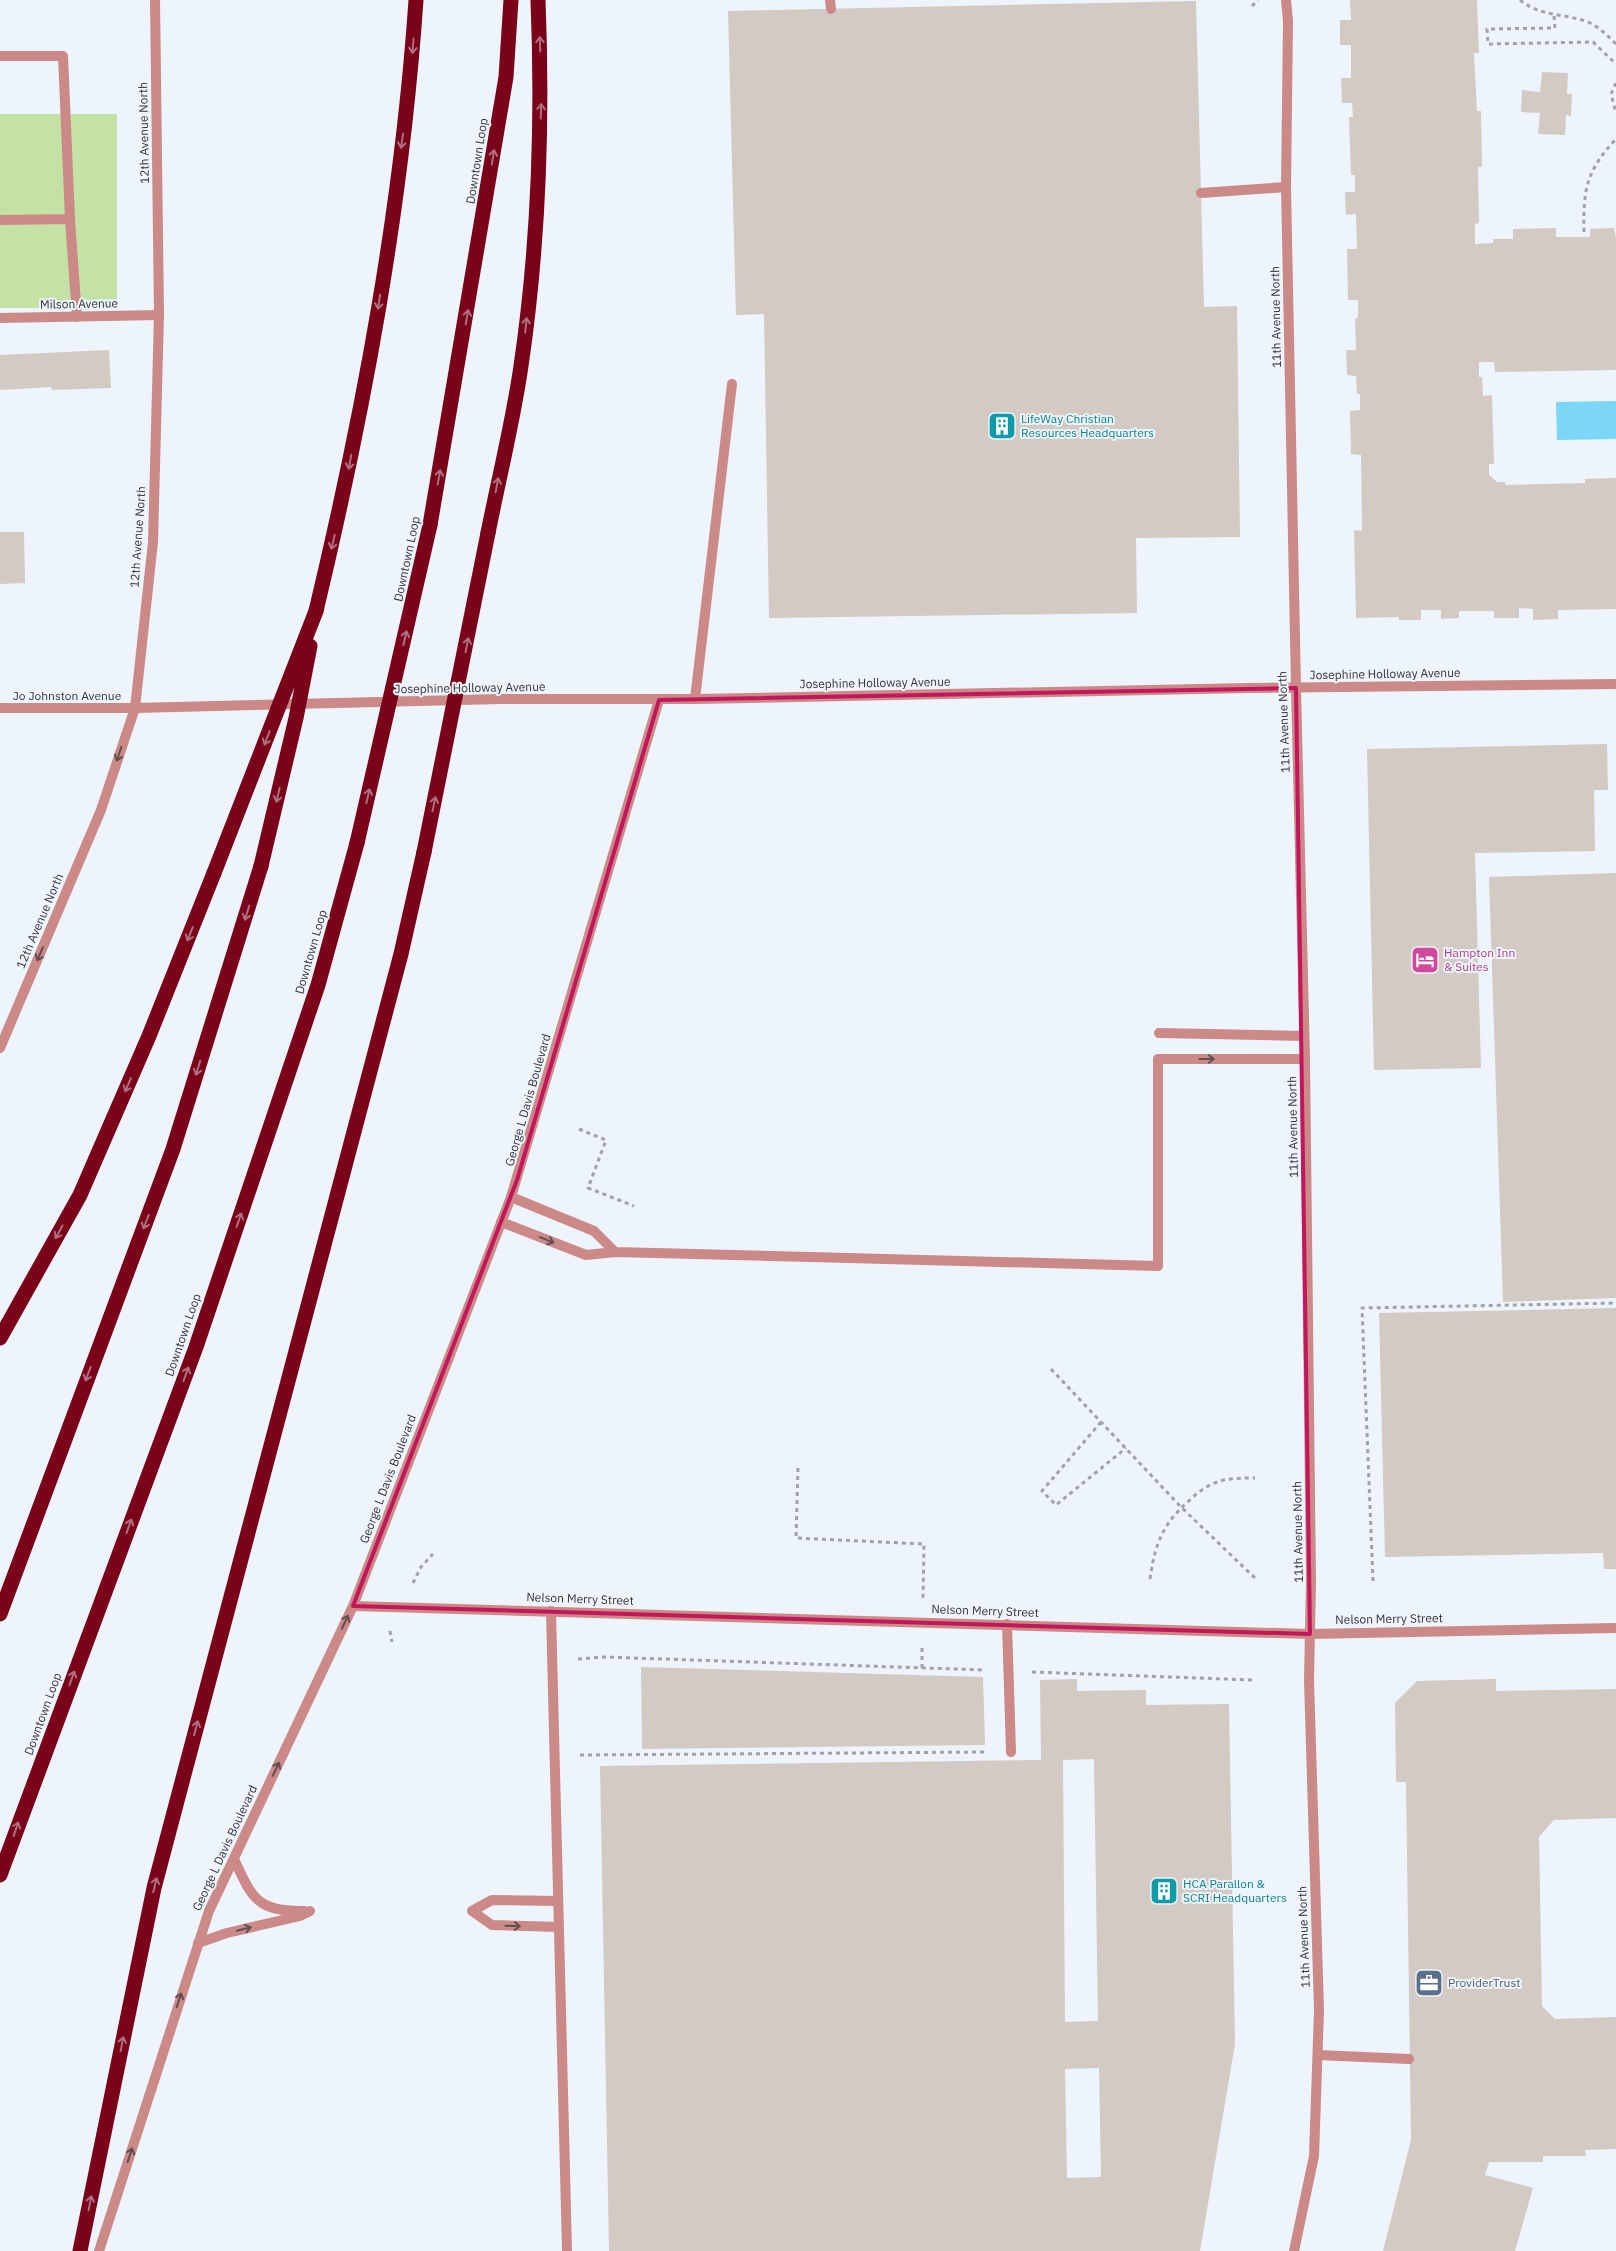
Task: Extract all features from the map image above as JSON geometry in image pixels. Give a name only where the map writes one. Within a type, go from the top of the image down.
[{"type":"highway","points":[[0,1614],[173,1149],[261,866],[296,718],[316,611],[344,495],[377,314],[410,93],[416,0]]},
{"type":"highway","name":"Downtown Loop","points":[[0,1875],[196,1347],[318,986],[357,843],[430,525],[506,77],[511,0]]},
{"type":"highway","points":[[80,2251],[154,1888],[401,954],[424,852],[521,367],[538,216],[542,88],[538,0]]},
{"type":"highway","points":[[0,1338],[80,1196],[149,1036],[316,611]]},
{"type":"street","name":"12th Avenue North","points":[[0,1048],[101,810],[134,708],[153,542],[159,315],[155,0]]},
{"type":"street","name":"11th Avenue North","points":[[1286,0],[1288,20],[1286,188],[1305,1059],[1309,1680],[1319,2010],[1314,2156],[1294,2251]]},
{"type":"street","points":[[0,56],[63,56],[76,317]]},
{"type":"street","points":[[1201,193],[1286,188]]},
{"type":"street","points":[[0,220],[70,219]]},
{"type":"street","name":"Milson Avenue","points":[[0,318],[159,315]]},
{"type":"street","points":[[695,699],[732,384]]},
{"type":"street","name":"Josephine Holloway Avenue","points":[[134,708],[500,700],[659,700],[1616,684]]},
{"type":"street","name":"George L Davis Boulevard","points":[[99,2251],[209,1911],[353,1606],[502,1222],[659,700]]},
{"type":"street","name":"Jo Johnston Avenue","points":[[0,708],[134,708]]},
{"type":"street","points":[[1159,1033],[1304,1036]]},
{"type":"street","points":[[502,1222],[586,1255],[615,1252],[1158,1266],[1158,1059],[1305,1059]]},
{"type":"street","points":[[511,1197],[594,1230],[615,1252]]},
{"type":"street","name":"Nelson Merry Street","points":[[353,1606],[1310,1634],[1616,1628]]},
{"type":"street","points":[[551,1611],[567,2251]]},
{"type":"street","points":[[1007,1624],[1011,1752]]},
{"type":"street","points":[[198,1943],[227,1933],[300,1916],[310,1911],[271,1909],[263,1904],[247,1886],[234,1859]]},
{"type":"street","points":[[558,1901],[492,1900],[472,1911],[492,1925],[559,1927]]},
{"type":"street","points":[[1318,2055],[1410,2059]]},
{"type":"path","points":[[1252,6],[1258,0]]},
{"type":"path","points":[[1520,0],[1532,9],[1554,16],[1564,16],[1588,22],[1600,29],[1616,44]]},
{"type":"path","points":[[1554,16],[1555,28],[1487,29],[1488,44],[1593,42],[1616,64]]},
{"type":"path","points":[[1616,83],[1611,94],[1616,113]]},
{"type":"path","points":[[1584,232],[1585,192],[1590,175],[1616,139]]},
{"type":"path","points":[[579,1129],[606,1140],[588,1188],[634,1206]]},
{"type":"path","points":[[1373,1581],[1362,1308],[1616,1303]]},
{"type":"path","points":[[1051,1369],[1181,1507],[1256,1580]]},
{"type":"path","points":[[1101,1422],[1042,1490],[1046,1496],[1056,1505],[1126,1448]]},
{"type":"path","points":[[798,1468],[796,1538],[924,1544],[922,1668]]},
{"type":"path","points":[[1150,1579],[1160,1537],[1167,1523],[1181,1507],[1209,1486],[1222,1480],[1255,1478]]},
{"type":"path","points":[[577,1659],[615,1657],[1253,1680]]},
{"type":"path","points":[[580,1755],[1011,1752]]},
{"type":"highlighted area","points":[[1296,688],[1310,1634],[353,1606],[517,1180],[659,700]]},
{"type":"green space","points":[[0,114],[117,114],[117,308],[0,308]]},
{"type":"water","points":[[1616,401],[1616,439],[1557,440],[1556,402]]},
{"type":"building","points":[[1350,0],[1477,0],[1479,53],[1474,53],[1477,111],[1481,111],[1482,167],[1478,167],[1479,223],[1475,224],[1475,244],[1493,243],[1493,239],[1513,239],[1513,229],[1556,228],[1556,237],[1590,237],[1590,229],[1614,228],[1616,238],[1616,370],[1495,372],[1494,362],[1479,362],[1479,377],[1482,377],[1483,396],[1492,395],[1494,464],[1489,464],[1489,475],[1497,482],[1505,482],[1506,485],[1585,483],[1585,479],[1616,478],[1616,609],[1558,610],[1558,619],[1533,620],[1533,609],[1519,608],[1519,618],[1494,618],[1494,611],[1459,611],[1459,618],[1441,619],[1441,610],[1421,610],[1421,620],[1399,620],[1399,617],[1356,618],[1354,530],[1362,531],[1361,455],[1351,454],[1350,411],[1360,410],[1360,394],[1357,394],[1356,376],[1347,375],[1346,350],[1356,350],[1355,318],[1358,318],[1358,300],[1348,300],[1347,249],[1357,249],[1356,214],[1346,215],[1345,192],[1355,192],[1355,175],[1351,175],[1349,117],[1353,117],[1352,103],[1342,103],[1341,78],[1351,78],[1351,45],[1340,45],[1340,20],[1351,20]]},
{"type":"building","points":[[1196,1],[1204,307],[1237,306],[1240,537],[1136,538],[1137,613],[769,618],[764,314],[736,315],[728,11]]},
{"type":"building","points":[[1542,72],[1568,73],[1567,94],[1572,94],[1571,116],[1566,115],[1565,135],[1538,134],[1540,113],[1521,112],[1522,90],[1540,92]]},
{"type":"building","points":[[109,350],[111,388],[52,390],[51,387],[0,390],[0,355]]},
{"type":"building","points":[[0,532],[24,532],[25,583],[0,584]]},
{"type":"building","name":"Hampton Inn & Suites","points":[[1607,744],[1608,790],[1594,790],[1595,851],[1475,853],[1481,1068],[1374,1070],[1367,749]]},
{"type":"building","points":[[1616,873],[1616,1298],[1503,1302],[1489,877]]},
{"type":"building","points":[[1616,1308],[1616,1569],[1604,1569],[1603,1553],[1385,1557],[1379,1313]]},
{"type":"building","points":[[641,1667],[983,1677],[985,1745],[642,1749]]},
{"type":"building","points":[[1077,1679],[1077,1691],[1146,1690],[1146,1705],[1229,1704],[1235,2044],[1200,2251],[609,2251],[600,1766],[1041,1760],[1040,1680]],"holes":[[[1094,1759],[1098,2021],[1065,2022],[1063,1760]],[[1099,2068],[1101,2177],[1067,2178],[1065,2069]]]},
{"type":"building","points":[[1496,1679],[1496,1691],[1616,1689],[1616,1818],[1554,1820],[1539,1837],[1542,2006],[1555,2019],[1616,2017],[1616,2149],[1585,2150],[1586,2156],[1543,2156],[1543,2162],[1489,2162],[1485,2175],[1533,2188],[1515,2251],[1383,2251],[1411,2140],[1406,1782],[1396,1782],[1395,1703],[1417,1681]]},
{"type":"place","name":"LifeWay Christian Resources Headquarters","points":[[1002,426]]},
{"type":"place","name":"Hampton Inn & Suites","points":[[1425,960]]},
{"type":"place","name":"HCA Parallon & SCRI Headquarters","points":[[1164,1891]]},
{"type":"place","name":"ProviderTrust","points":[[1429,1983]]}]
